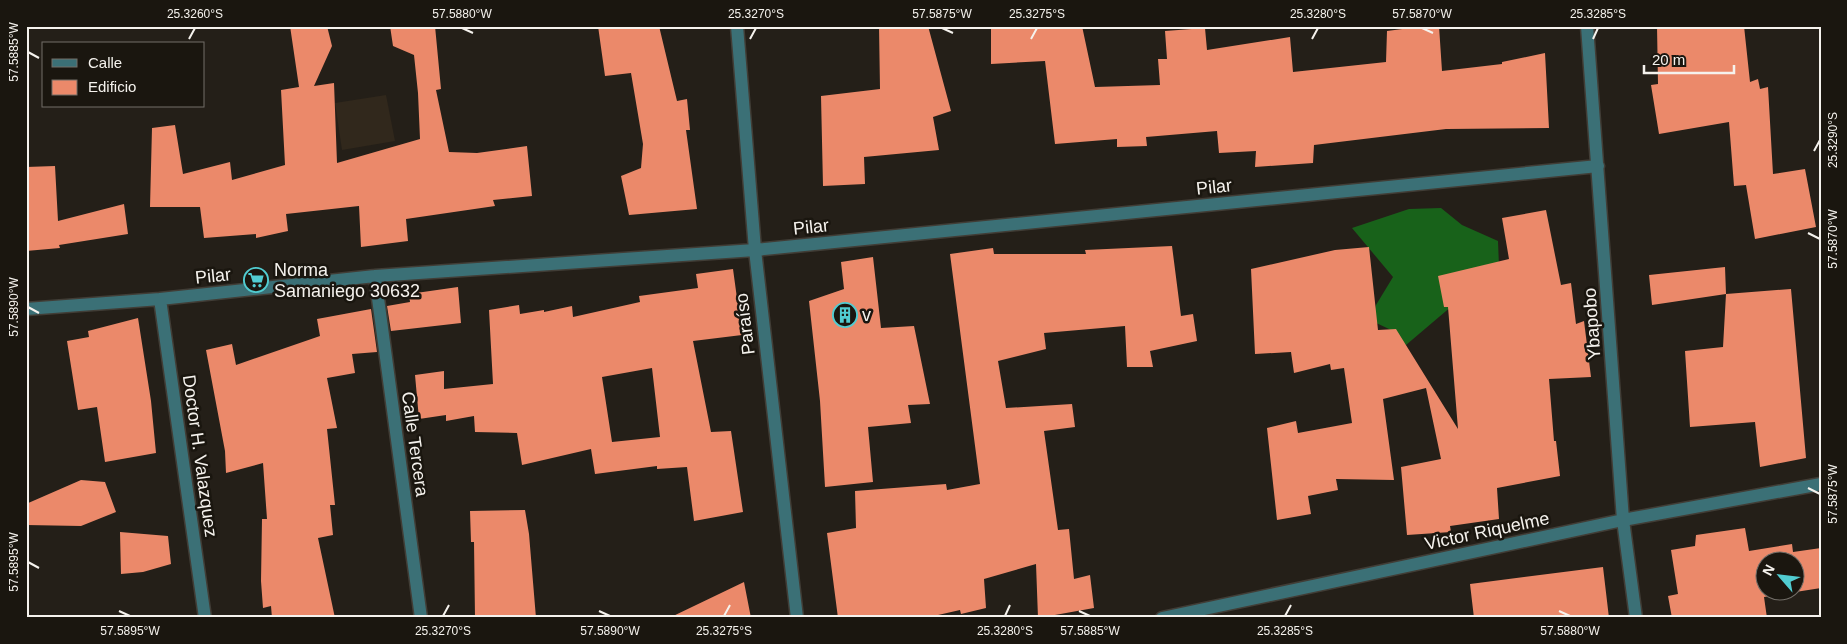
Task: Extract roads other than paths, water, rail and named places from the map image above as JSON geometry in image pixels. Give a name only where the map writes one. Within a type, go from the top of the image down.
[{"type":"street","name":"Paraíso","points":[[737,26],[754,250],[797,618]]},
{"type":"street","name":"Ybapobo","points":[[1587,26],[1624,520],[1636,618]]},
{"type":"street","name":"Pilar","points":[[26,309],[160,299],[375,276],[754,250],[1598,166]]},
{"type":"street","name":"Calle Tercera","points":[[375,276],[421,618]]},
{"type":"street","name":"Doctor H. Valazquez","points":[[160,299],[206,618]]},
{"type":"street","name":"Victor Riquelme","points":[[1162,618],[1624,520],[1821,484]]},
{"type":"place","name":"Norma Samaniego 30632","points":[[256,280]]},
{"type":"place","name":"v","points":[[845,315]]}]
